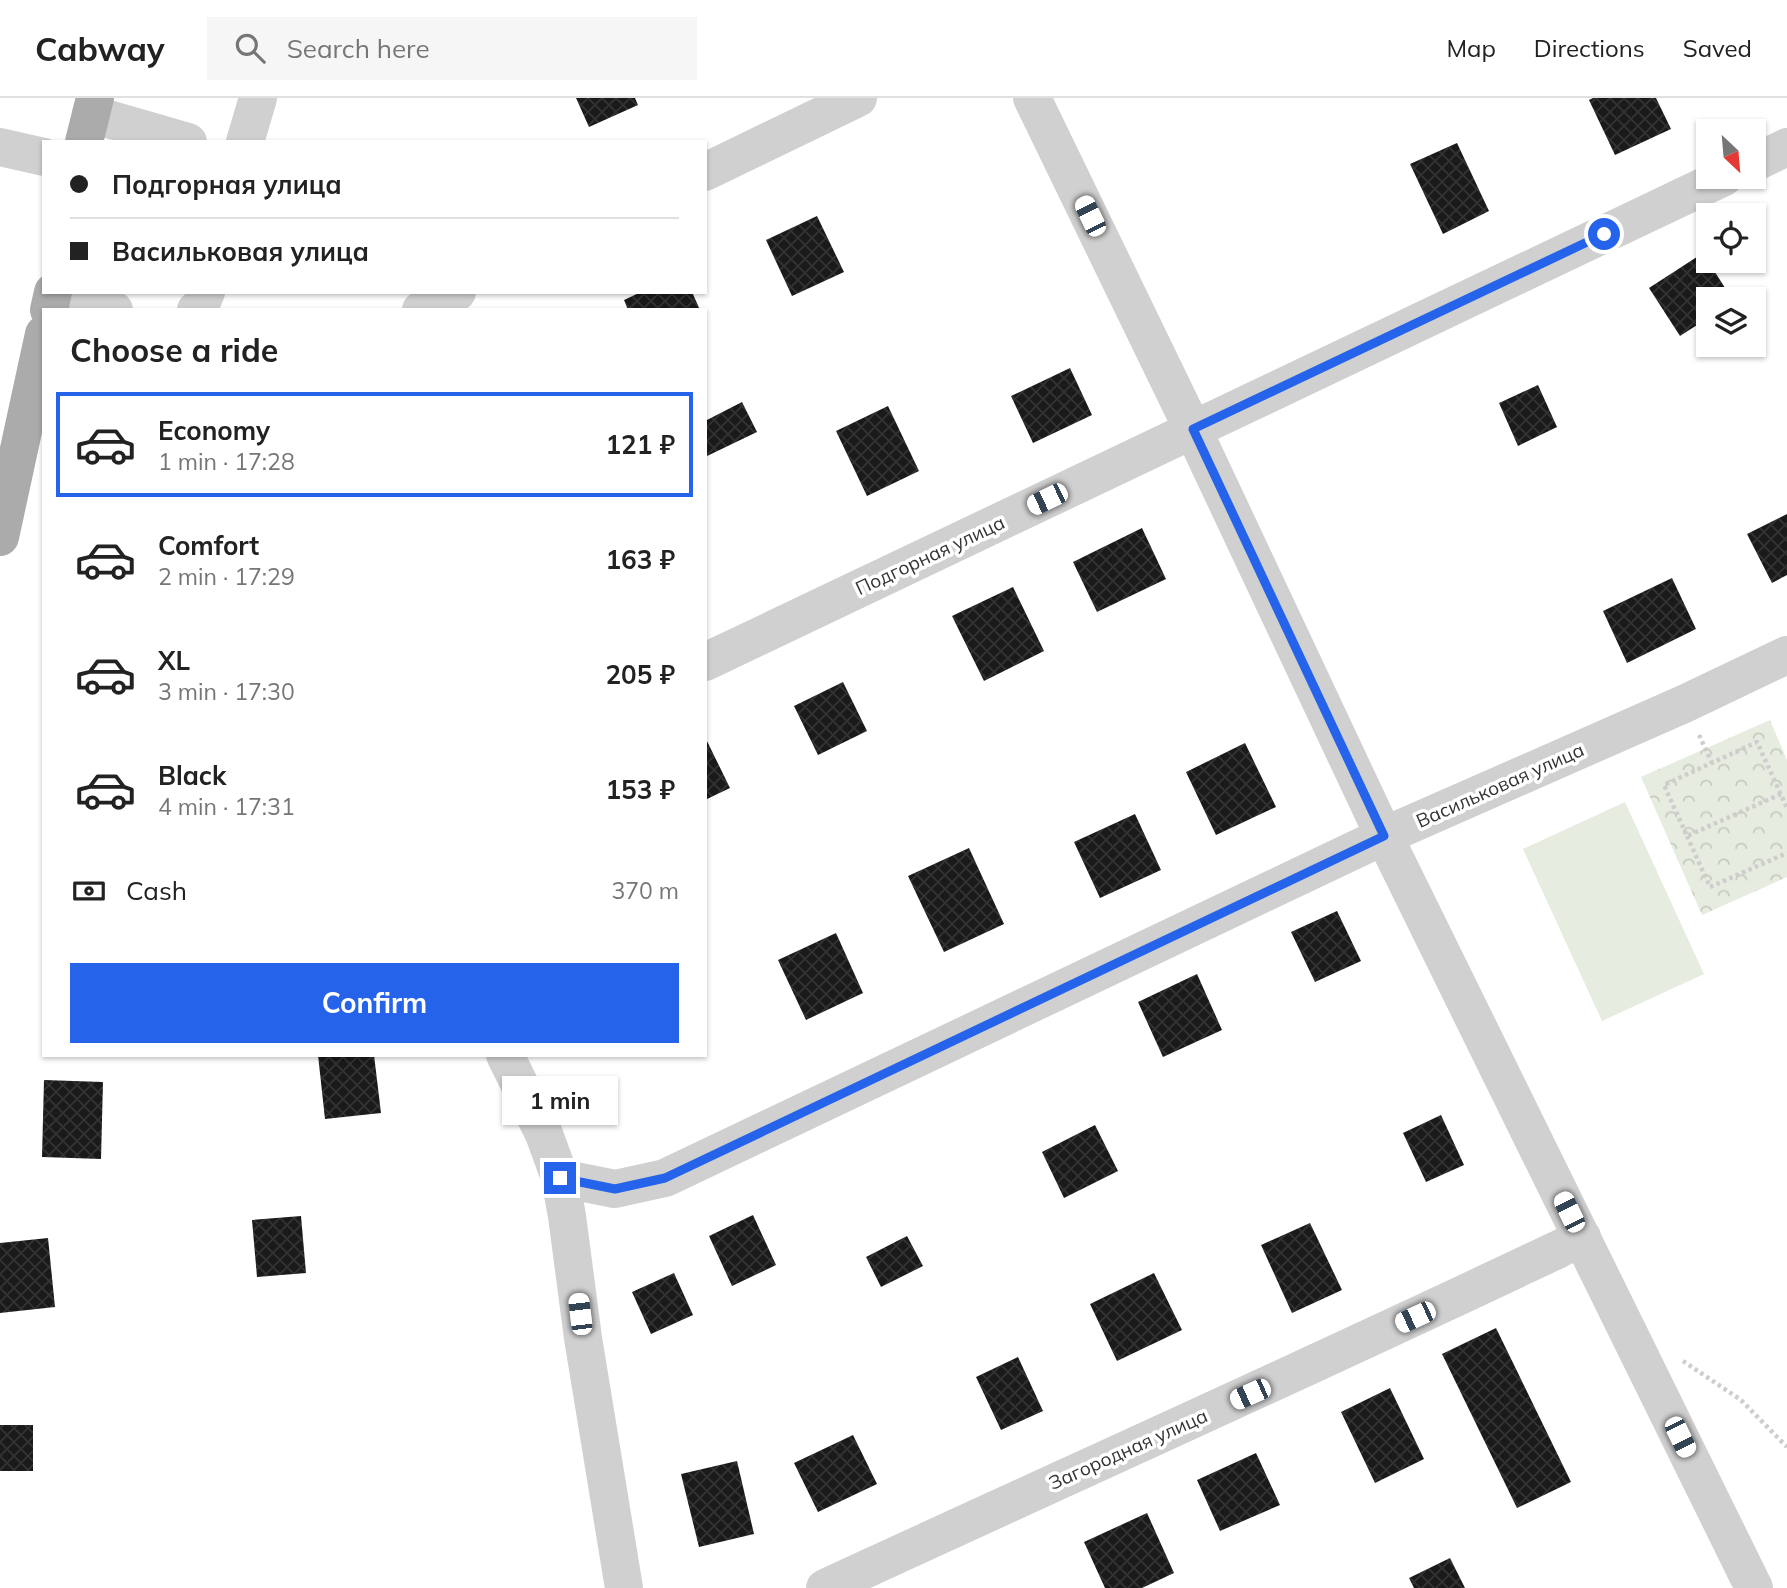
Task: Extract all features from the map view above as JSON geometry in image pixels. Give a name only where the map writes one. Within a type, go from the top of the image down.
[{"type":"main road","points":[[0,537],[42,343]]},
{"type":"street","points":[[246,140],[258,98]]},
{"type":"street","points":[[707,171],[858,98]]},
{"type":"street","points":[[1032,98],[1193,429],[1384,836],[1754,1588]]},
{"type":"street","points":[[90,118],[180,140]]},
{"type":"street","points":[[0,147],[42,157]]},
{"type":"street","points":[[1766,157],[1787,147]]},
{"type":"street","name":"Подгорная улица","points":[[707,661],[1699,189]]},
{"type":"street","points":[[68,294],[108,308]]},
{"type":"street","points":[[425,308],[453,294]]},
{"type":"street","name":"Васильковая улица","points":[[560,1178],[615,1189],[665,1178],[1384,836],[1671,710],[1787,655]]},
{"type":"street","points":[[506,1057],[544,1134],[560,1178],[624,1588]]},
{"type":"street","name":"Загородная улица","points":[[825,1588],[1274,1383],[1582,1237]]},
{"type":"path","points":[[1787,808],[1757,742],[1664,785],[1710,887],[1787,853]]},
{"type":"path","points":[[1688,836],[1781,794]]},
{"type":"path","points":[[1631,1337],[1685,1361],[1741,1400],[1787,1447]]},
{"type":"green space","points":[[1770,720],[1787,760],[1787,877],[1702,915],[1641,777]]},
{"type":"green space","points":[[1625,802],[1704,974],[1602,1021],[1523,849]]},
{"type":"building","points":[[576,98],[635,98],[638,105],[589,127]]},
{"type":"building","points":[[1656,98],[1671,129],[1615,155],[1589,100]]},
{"type":"building","points":[[1457,143],[1489,211],[1443,234],[1410,164]]},
{"type":"building","points":[[817,216],[844,272],[792,296],[766,240]]},
{"type":"building","points":[[1696,258],[1696,273],[1716,273],[1724,287],[1696,287],[1696,326],[1680,336],[1649,288]]},
{"type":"building","points":[[637,294],[693,294],[699,308],[627,308],[624,300]]},
{"type":"building","points":[[1070,368],[1092,415],[1033,443],[1011,396]]},
{"type":"building","points":[[1538,385],[1557,427],[1518,446],[1499,403]]},
{"type":"building","points":[[742,402],[757,432],[707,456],[707,420]]},
{"type":"building","points":[[888,406],[919,471],[867,496],[836,431]]},
{"type":"building","points":[[1787,514],[1787,575],[1772,583],[1747,534]]},
{"type":"building","points":[[1142,528],[1166,579],[1097,612],[1073,562]]},
{"type":"building","points":[[1672,578],[1696,629],[1627,663],[1603,611]]},
{"type":"building","points":[[1013,587],[1044,651],[984,681],[952,616]]},
{"type":"building","points":[[843,682],[867,731],[818,755],[794,706]]},
{"type":"building","points":[[707,741],[730,788],[707,799]]},
{"type":"building","points":[[1245,743],[1276,807],[1216,835],[1186,772]]},
{"type":"building","points":[[1135,814],[1161,870],[1100,898],[1074,842]]},
{"type":"building","points":[[969,848],[1004,924],[944,952],[908,876]]},
{"type":"building","points":[[1337,911],[1361,961],[1315,982],[1291,932]]},
{"type":"building","points":[[836,933],[863,993],[806,1020],[778,960]]},
{"type":"building","points":[[1197,974],[1222,1030],[1163,1057],[1138,1002]]},
{"type":"building","points":[[318,1057],[374,1057],[381,1113],[325,1119]]},
{"type":"building","points":[[44,1080],[103,1082],[101,1159],[42,1157]]},
{"type":"building","points":[[1441,1115],[1464,1165],[1426,1182],[1403,1133]]},
{"type":"building","points":[[1095,1125],[1118,1171],[1064,1198],[1042,1152]]},
{"type":"building","points":[[753,1215],[776,1265],[732,1286],[709,1236]]},
{"type":"building","points":[[301,1216],[306,1273],[257,1277],[252,1220]]},
{"type":"building","points":[[1310,1223],[1342,1290],[1292,1313],[1261,1245]]},
{"type":"building","points":[[907,1236],[923,1266],[881,1287],[866,1257]]},
{"type":"building","points":[[48,1238],[55,1307],[0,1313],[0,1243]]},
{"type":"building","points":[[674,1273],[693,1315],[651,1334],[632,1292]]},
{"type":"building","points":[[1154,1273],[1182,1330],[1117,1361],[1090,1304]]},
{"type":"building","points":[[1496,1328],[1571,1482],[1517,1508],[1442,1354]]},
{"type":"building","points":[[1018,1357],[1043,1411],[1001,1430],[976,1377]]},
{"type":"building","points":[[1390,1388],[1424,1459],[1375,1483],[1341,1412]]},
{"type":"building","points":[[0,1425],[33,1425],[33,1471],[0,1471]]},
{"type":"building","points":[[853,1435],[877,1484],[818,1512],[794,1463]]},
{"type":"building","points":[[1256,1453],[1280,1505],[1220,1531],[1197,1480]]},
{"type":"building","points":[[737,1461],[754,1534],[699,1547],[681,1474]]},
{"type":"building","points":[[1147,1513],[1174,1573],[1142,1588],[1105,1588],[1084,1542]]},
{"type":"building","points":[[1450,1558],[1465,1588],[1414,1588],[1409,1578]]},
{"type":"route","points":[[560,1178],[615,1189],[665,1178],[1384,836],[1193,429],[1604,234]]}]
